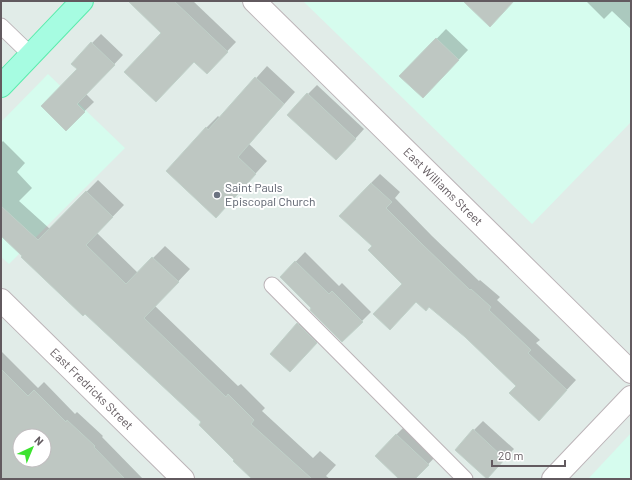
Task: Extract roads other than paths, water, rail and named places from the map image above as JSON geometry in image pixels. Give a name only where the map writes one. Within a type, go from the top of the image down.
[{"type":"main road","points":[[1,86],[82,1]]},
{"type":"street","name":"East Williams Street","points":[[254,1],[631,372]]},
{"type":"street","name":"East Fredricks Street","points":[[1,300],[183,479]]},
{"type":"street","points":[[553,479],[631,397]]},
{"type":"lane","points":[[1,26],[31,55]]},
{"type":"lane","points":[[272,286],[465,479]]},
{"type":"place","name":"Saint Pauls Episcopal Church","points":[[217,195]]}]
